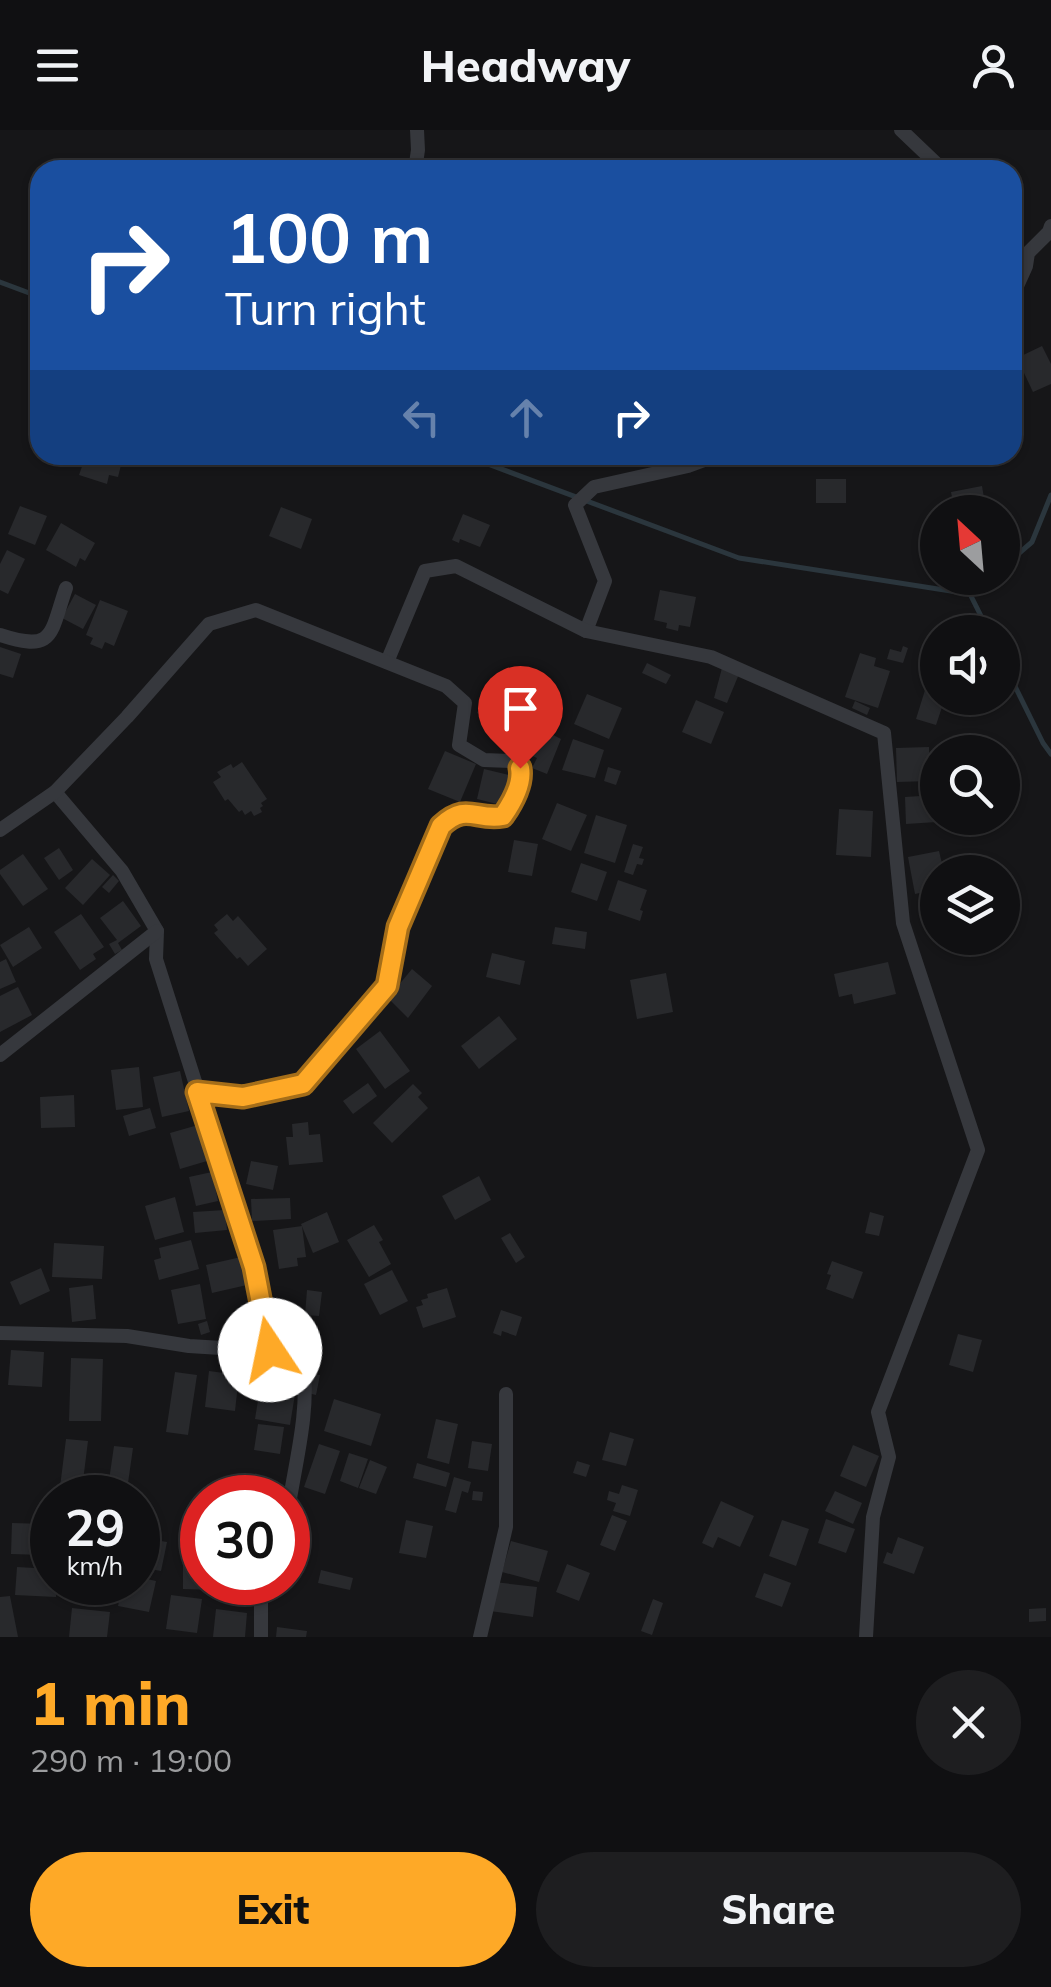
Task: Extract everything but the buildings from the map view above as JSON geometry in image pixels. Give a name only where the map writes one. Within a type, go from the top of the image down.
[{"type":"street","points":[[416,130],[417,160]]},
{"type":"street","points":[[901,130],[932,160]]},
{"type":"street","points":[[1022,275],[1028,253],[1051,226]]},
{"type":"street","points":[[586,631],[605,582],[575,504],[594,487],[691,465]]},
{"type":"street","points":[[388,662],[426,571],[456,566],[586,631],[711,657],[884,733],[903,924],[978,1150],[878,1412],[889,1457],[874,1517],[866,1637]]},
{"type":"street","points":[[0,635],[28,644],[39,643],[49,635],[66,588]]},
{"type":"street","points":[[0,830],[55,792],[210,624],[256,610],[446,686],[465,704],[459,745],[484,760],[513,761],[520,768],[522,775],[503,816],[464,812],[441,826],[398,927],[387,986],[303,1084],[243,1097],[197,1092]]},
{"type":"street","points":[[55,792],[122,872],[157,931],[156,959],[254,1267],[270,1350]]},
{"type":"street","points":[[0,1054],[157,931]]},
{"type":"street","points":[[0,1333],[127,1336],[188,1346],[270,1350],[303,1363],[306,1385],[293,1475]]},
{"type":"street","points":[[480,1637],[506,1528],[506,1394]]},
{"type":"street","points":[[261,1605],[261,1637]]},
{"type":"waterway","points":[[0,282],[30,293]]},
{"type":"waterway","points":[[491,465],[739,558],[970,594],[980,615]]},
{"type":"waterway","points":[[1020,552],[1032,542],[1051,495]]},
{"type":"waterway","points":[[1020,696],[1051,754]]},
{"type":"route","points":[[270,1350],[254,1267],[197,1092],[243,1097],[303,1084],[387,986],[398,927],[441,826],[464,812],[503,816],[522,775],[520,768]]}]
